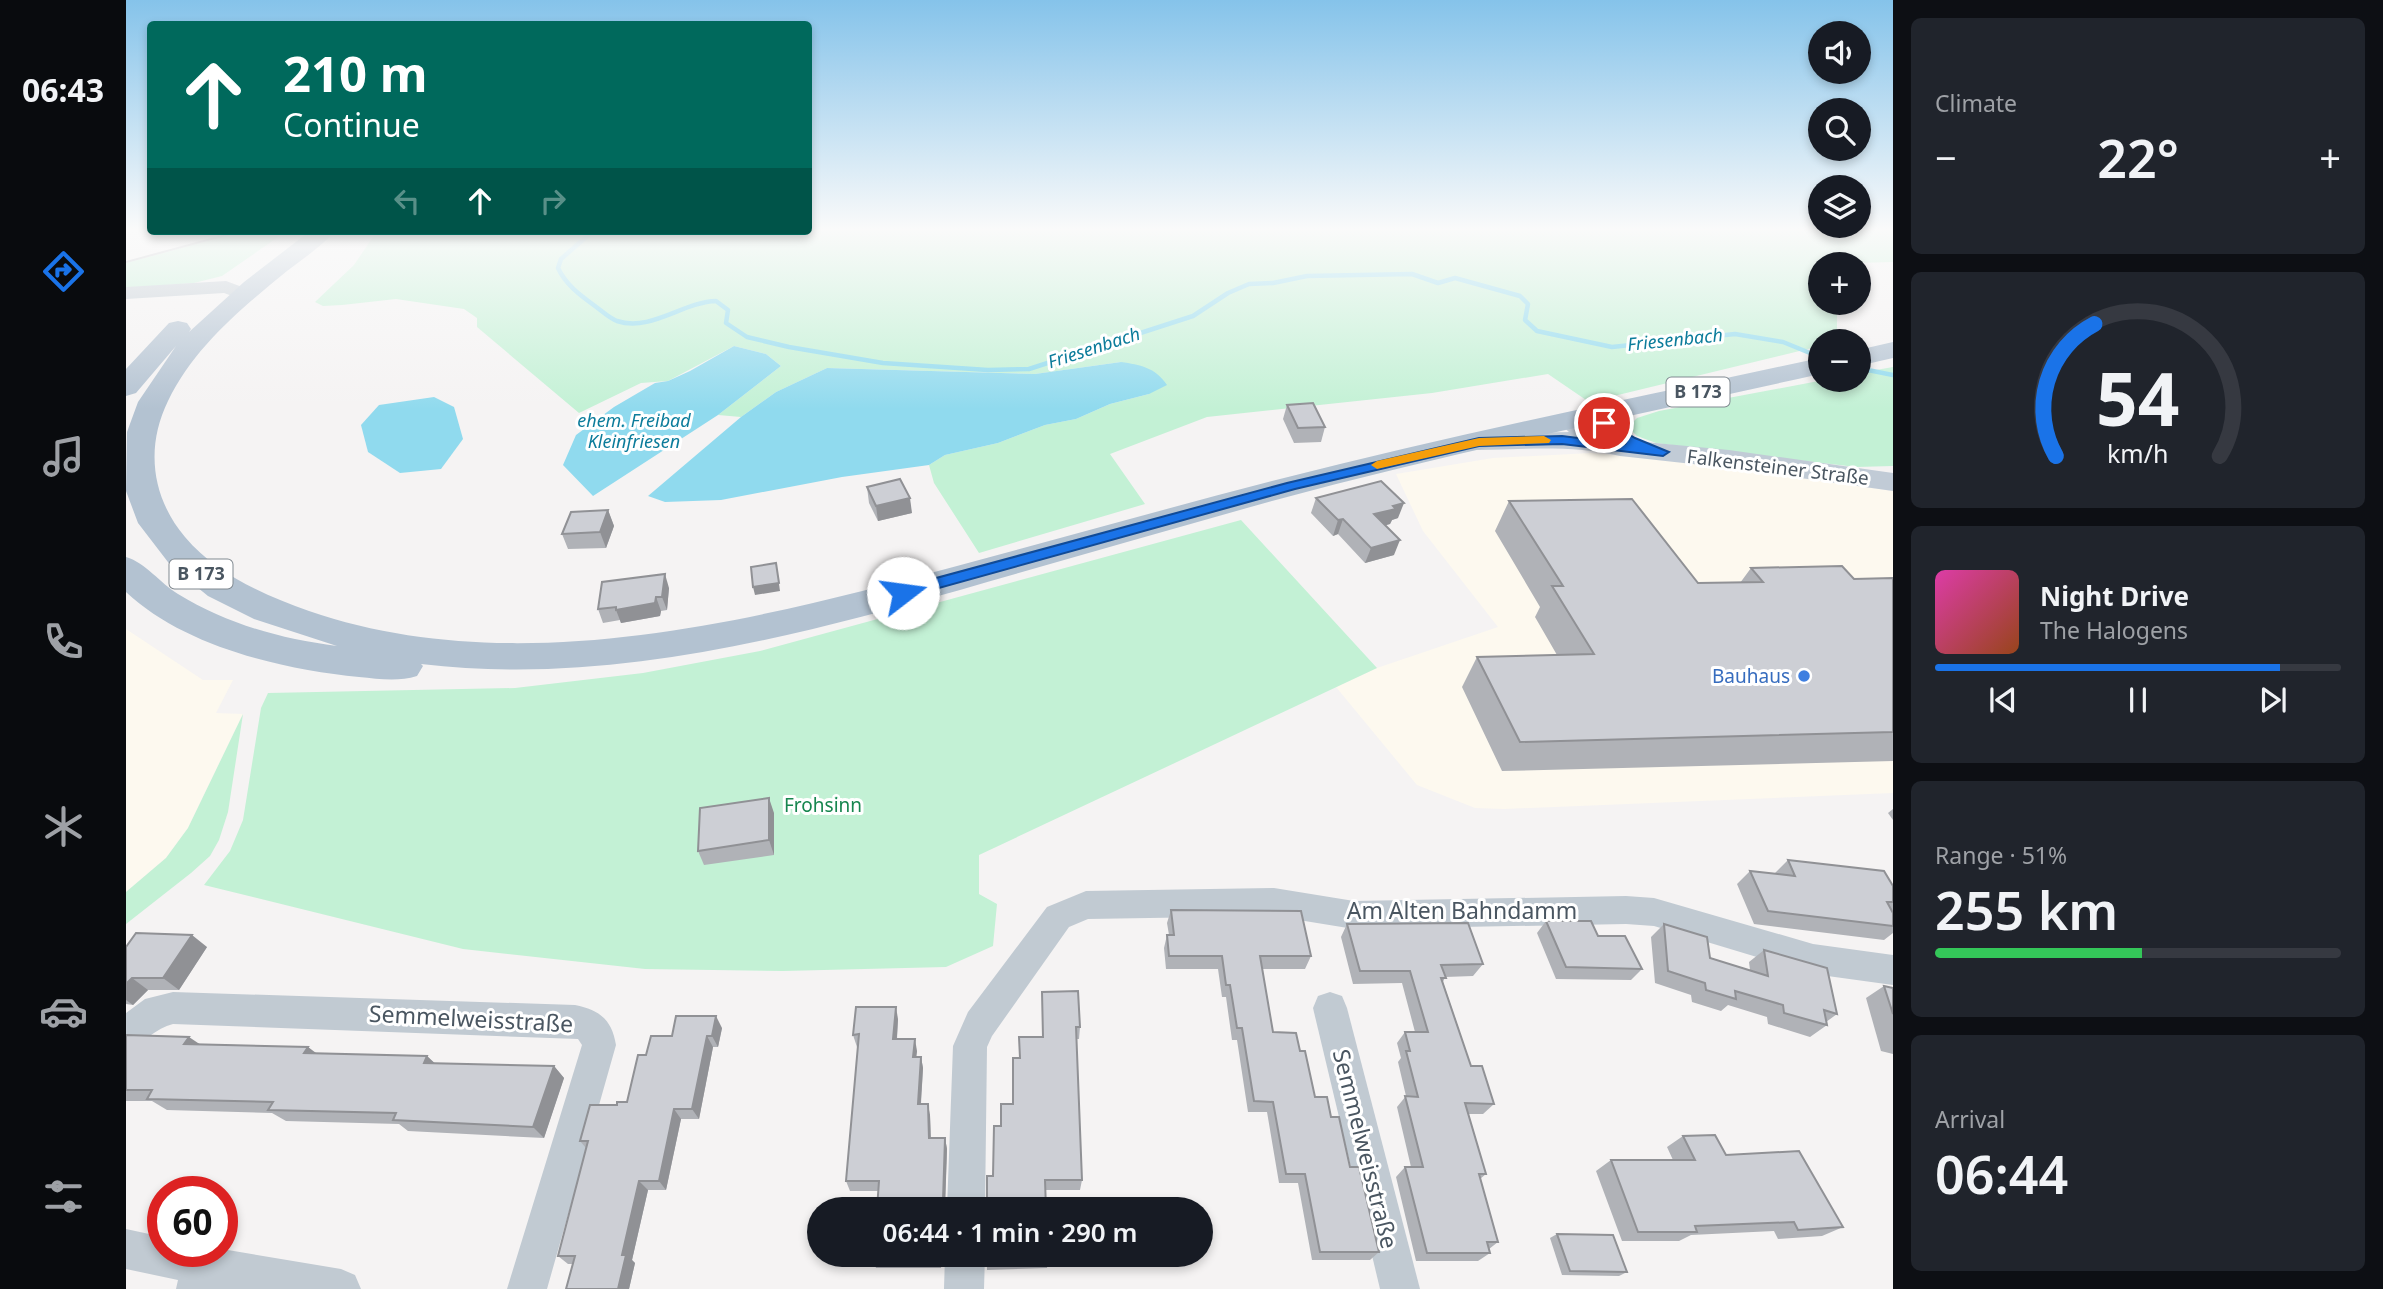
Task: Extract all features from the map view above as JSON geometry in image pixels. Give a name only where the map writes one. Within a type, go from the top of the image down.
[{"type":"main road","name":"B 173","points":[[126,387],[153,354],[235,288]]},
{"type":"main road","name":"B 173","points":[[237,288],[228,294],[179,361],[150,407],[137,460],[139,480],[147,510],[168,546],[188,565],[231,594],[271,613],[324,630],[433,649],[516,656]]},
{"type":"main road","points":[[1871,355],[1893,350]]},
{"type":"main road","name":"B 173","points":[[126,569],[133,579],[160,600],[199,622],[279,652],[324,661],[423,667],[473,664],[516,656],[638,647],[698,638],[852,606],[1292,486],[1808,369]]},
{"type":"main road","name":"Falkensteiner Straße","points":[[1582,418],[1594,439],[1609,446],[1893,482]]},
{"type":"main road","name":"Falkensteiner Straße","points":[[1582,418],[1663,452]]},
{"type":"main road","points":[[1479,442],[1562,440],[1609,446]]},
{"type":"street","points":[[126,294],[228,294]]},
{"type":"street","name":"Am Alten Bahndamm","points":[[966,1197],[970,1046],[979,1024],[1058,916],[1086,905],[1274,902],[1354,915],[1626,910],[1654,912],[1813,960],[1893,970]]},
{"type":"street","name":"Semmelweisstraße","points":[[126,1032],[157,1011],[173,1007],[586,1024],[597,1033],[599,1045],[527,1289]]},
{"type":"street","name":"Semmelweisstraße","points":[[1330,1008],[1400,1289]]},
{"type":"street","points":[[126,1249],[198,1277],[341,1289]]},
{"type":"street","points":[[964,1289],[965,1267]]},
{"type":"shaded area","points":[[1591,453],[1665,460],[1893,491],[1893,793],[1504,809],[1475,808],[1417,785],[1336,687],[1377,668],[1498,627],[1423,531],[1396,474],[1493,458]]},
{"type":"shaded area","points":[[126,629],[203,680],[233,680],[216,713],[243,714],[188,828],[166,858],[126,892]]},
{"type":"green space","points":[[330,288],[1808,288],[1808,315],[1837,315],[1837,329],[1808,329],[1808,349],[1589,402],[1548,374],[1432,393],[1207,417],[1110,454],[1145,504],[979,553],[934,483],[929,465],[945,455],[998,443],[1045,425],[1076,419],[1110,404],[1149,394],[1121,362],[1035,374],[827,368],[776,392],[741,417],[718,415],[781,366],[766,354],[734,346],[668,381],[641,383],[579,413],[477,327],[477,318],[464,309],[396,299],[323,306],[315,302]]},
{"type":"green space","points":[[1893,367],[1893,466],[1856,467],[1656,443],[1637,436],[1628,427],[1637,418],[1659,411],[1808,383],[1808,392],[1871,392],[1871,371]]},
{"type":"green space","name":"Frohsinn","points":[[1241,520],[1377,668],[979,855],[979,894],[997,904],[993,946],[946,967],[783,971],[645,969],[463,949],[204,885],[230,851],[243,820],[261,708],[268,693],[515,688],[643,673],[760,651]]},
{"type":"green space","points":[[243,714],[228,812],[219,840],[210,856],[126,924],[126,892],[166,858],[188,828]]},
{"type":"water","name":"ehem. Freibad Kleinfriesen","points":[[734,346],[766,354],[781,366],[718,415],[593,496],[563,465],[576,435],[614,407],[655,383],[668,381],[690,371]]},
{"type":"water","points":[[1121,362],[1152,371],[1167,385],[1149,394],[1110,404],[1076,419],[1045,425],[998,443],[945,455],[929,465],[842,477],[721,500],[665,502],[648,496],[741,417],[776,392],[827,368],[1035,374]]},
{"type":"water","points":[[434,397],[454,407],[463,439],[441,469],[400,473],[368,452],[361,425],[379,405]]},
{"type":"building","points":[[1313,403],[1325,427],[1298,428],[1287,405]]},
{"type":"building","points":[[900,479],[910,498],[876,506],[867,487]]},
{"type":"building","points":[[1381,481],[1404,503],[1393,506],[1396,509],[1374,514],[1400,540],[1371,548],[1343,519],[1338,520],[1316,498]]},
{"type":"building","points":[[1632,499],[1698,583],[1763,582],[1751,568],[1842,566],[1854,579],[1893,578],[1893,732],[1520,742],[1477,657],[1594,654],[1552,586],[1563,586],[1509,501]]},
{"type":"building","points":[[608,510],[600,532],[562,534],[571,512]]},
{"type":"building","points":[[776,563],[779,583],[753,587],[751,567]]},
{"type":"building","points":[[665,574],[662,597],[656,597],[655,603],[616,610],[616,607],[598,609],[602,582]]},
{"type":"building","points":[[769,798],[769,840],[698,851],[700,808]]},
{"type":"building","points":[[1788,860],[1884,871],[1893,886],[1893,902],[1887,902],[1893,913],[1893,926],[1768,911],[1750,871],[1795,876]]},
{"type":"building","points":[[1171,910],[1301,911],[1311,956],[1260,956],[1273,1032],[1296,1033],[1300,1051],[1305,1051],[1315,1097],[1327,1097],[1331,1117],[1339,1117],[1350,1167],[1359,1167],[1379,1252],[1320,1252],[1305,1174],[1286,1174],[1273,1102],[1254,1101],[1242,1028],[1237,1028],[1222,956],[1169,956],[1167,935],[1174,935]]},
{"type":"building","points":[[1546,921],[1591,921],[1598,936],[1625,936],[1642,969],[1566,967]]},
{"type":"building","points":[[1468,923],[1483,964],[1441,965],[1446,978],[1441,978],[1471,1066],[1482,1066],[1494,1104],[1465,1103],[1486,1174],[1479,1174],[1498,1242],[1487,1242],[1490,1253],[1427,1253],[1405,1167],[1423,1167],[1405,1096],[1418,1097],[1406,1051],[1410,1051],[1405,1032],[1428,1032],[1410,971],[1360,971],[1347,924]]},
{"type":"building","points":[[1664,924],[1707,937],[1710,958],[1768,976],[1764,950],[1827,968],[1837,1014],[1824,1010],[1827,1025],[1784,1013],[1783,1005],[1735,991],[1736,999],[1706,990],[1705,983],[1668,971]]},
{"type":"building","points":[[136,933],[192,935],[163,978],[132,978],[126,984],[126,947]]},
{"type":"building","points":[[1884,986],[1893,988],[1893,1014]]},
{"type":"building","points":[[1078,991],[1080,1027],[1076,1027],[1082,1180],[1045,1180],[1046,1197],[987,1197],[987,1176],[993,1176],[994,1126],[1001,1126],[1001,1104],[1013,1104],[1013,1058],[1020,1058],[1019,1037],[1043,1037],[1042,992]]},
{"type":"building","points":[[856,1007],[896,1007],[893,1039],[915,1039],[913,1057],[921,1057],[918,1104],[928,1104],[929,1138],[945,1138],[943,1197],[878,1197],[879,1181],[846,1181],[859,1034],[853,1035]]},
{"type":"building","points":[[676,1016],[716,1016],[712,1036],[707,1036],[692,1109],[674,1109],[659,1181],[639,1181],[622,1255],[626,1255],[618,1289],[566,1289],[575,1256],[558,1256],[588,1141],[580,1141],[590,1105],[617,1105],[617,1102],[627,1102],[638,1055],[646,1055],[651,1036],[672,1036]]},
{"type":"building","points":[[126,1035],[189,1037],[184,1044],[308,1047],[304,1053],[427,1056],[424,1063],[554,1066],[533,1127],[393,1120],[396,1113],[268,1110],[273,1102],[147,1099],[152,1090],[126,1090]]},
{"type":"building","points":[[1715,1135],[1726,1155],[1799,1151],[1843,1227],[1798,1230],[1794,1222],[1695,1226],[1697,1232],[1638,1232],[1611,1160],[1695,1160],[1683,1136]]},
{"type":"building","points":[[1557,1234],[1613,1235],[1627,1272],[1570,1271]]},
{"type":"waterway","name":"Friesenbach","points":[[573,288],[617,321],[642,323],[691,306],[716,301],[728,310],[726,323],[747,337],[883,363],[988,370],[1029,369],[1193,316],[1239,288]]},
{"type":"waterway","name":"Friesenbach","points":[[1492,288],[1520,296],[1528,304],[1525,320],[1537,331],[1612,347],[1735,334],[1783,342],[1808,352]]},
{"type":"waterway","name":"Friesenbach","points":[[1871,371],[1893,375]]},
{"type":"slow traffic","points":[[1377,465],[1479,442],[1544,440]]},
{"type":"place","name":"Bauhaus","points":[[1804,676]]},
{"type":"route","points":[[903,593],[1292,486],[1479,442],[1562,440],[1663,452],[1631,441],[1604,423]]}]
